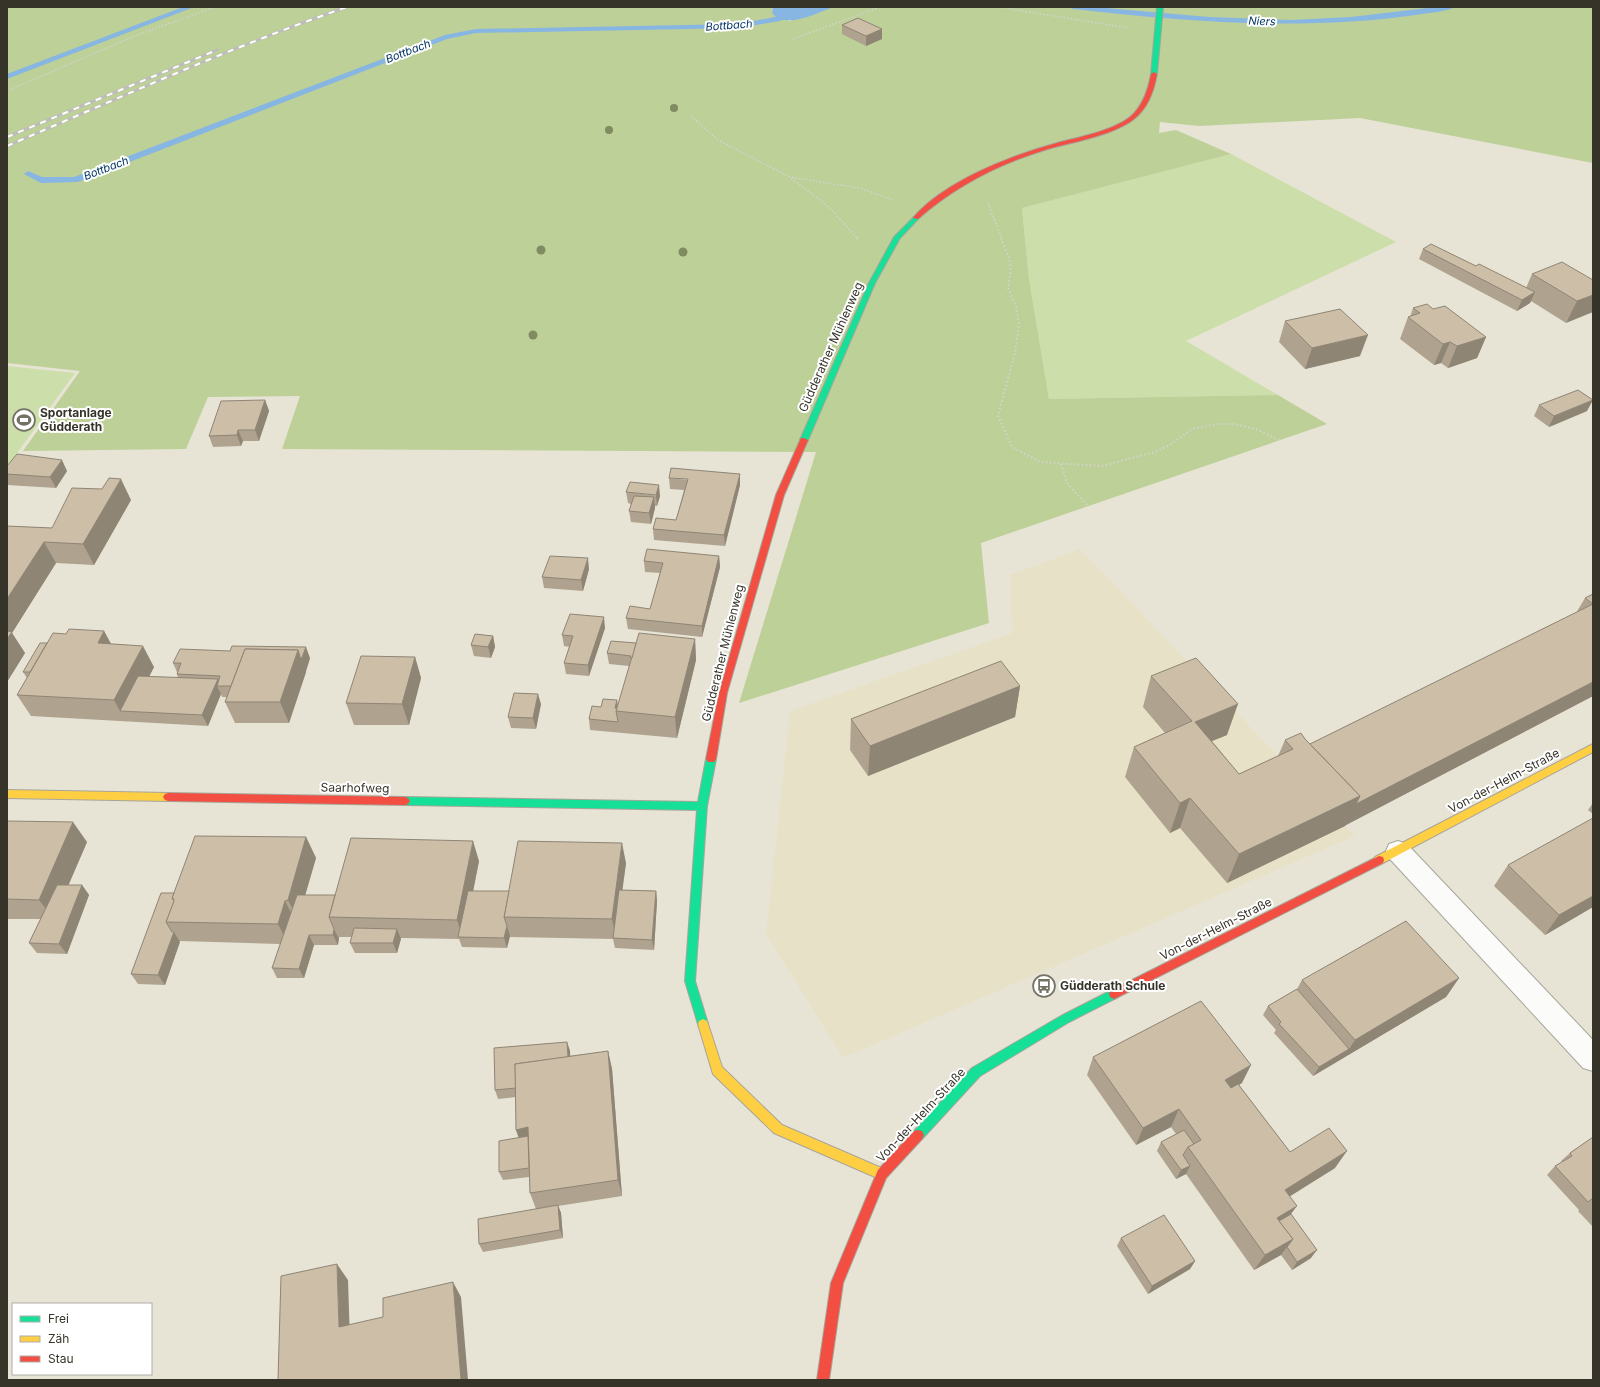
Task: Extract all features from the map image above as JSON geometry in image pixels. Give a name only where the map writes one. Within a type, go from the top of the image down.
[{"type":"street","name":"Güdderather Mühlenweg","points":[[882,1174],[778,1129],[717,1070],[690,981],[702,806],[723,693],[780,495],[872,283],[897,237],[930,204],[969,180],[1036,151],[1123,124],[1138,114],[1152,86],[1155,71],[1160,7]]},
{"type":"street","name":"Von-der-Helm-Straße","points":[[882,1174],[976,1072],[1065,1020],[1398,851],[1593,748]]},
{"type":"street","name":"Saarhofweg","points":[[7,794],[702,806]]},
{"type":"street","points":[[1398,851],[1593,1059]]},
{"type":"street","points":[[823,1380],[837,1283],[882,1174]]},
{"type":"path","points":[[7,91],[135,36],[216,7]]},
{"type":"path","points":[[793,38],[880,7]]},
{"type":"path","points":[[998,7],[1158,31]]},
{"type":"path","points":[[691,116],[718,140],[790,177],[830,208],[882,266]]},
{"type":"path","points":[[790,177],[859,188],[888,197],[921,212]]},
{"type":"path","points":[[969,180],[991,206],[1009,258],[1011,270],[1008,288],[1016,307],[1020,324],[1015,353],[998,416],[1012,447],[1024,455],[1040,462],[1102,466],[1155,452],[1170,445],[1192,429],[1218,424],[1235,424],[1258,430],[1279,440]]},
{"type":"path","points":[[1061,464],[1063,477],[1071,490],[1088,506]]},
{"type":"shaded area","points":[[1080,549],[1355,836],[843,1058],[766,934],[790,711],[1012,633],[1010,575]]},
{"type":"green space","points":[[7,7],[773,7],[772,13],[789,21],[834,7],[1593,7],[1593,163],[1360,118],[1199,126],[1160,122],[1159,133],[1176,130],[1231,154],[1022,208],[1029,279],[1049,399],[1278,395],[1327,424],[981,543],[989,623],[739,703],[816,452],[282,449],[300,396],[208,397],[186,449],[23,451],[80,371],[7,363]]},
{"type":"green space","points":[[1231,154],[1396,242],[1186,341],[1278,395],[1049,399],[1029,279],[1022,208]]},
{"type":"green space","name":"Sportanlage Güdderath","points":[[7,366],[75,373],[7,467]]},
{"type":"water","points":[[773,7],[834,7],[802,19],[785,20],[778,18],[772,13]]},
{"type":"building","points":[[858,18],[882,29],[866,36],[842,25]]},
{"type":"building","points":[[1431,244],[1476,266],[1479,264],[1535,292],[1522,300],[1423,249]]},
{"type":"building","points":[[1562,262],[1593,280],[1593,295],[1577,301],[1532,274]]},
{"type":"building","points":[[1427,304],[1433,309],[1445,306],[1486,337],[1457,346],[1450,342],[1443,344],[1408,317],[1420,313],[1413,308]]},
{"type":"building","points":[[1340,309],[1368,335],[1312,348],[1285,321]]},
{"type":"building","points":[[1578,390],[1593,400],[1554,416],[1539,405]]},
{"type":"building","points":[[265,400],[255,430],[238,430],[237,435],[209,436],[221,401]]},
{"type":"building","points":[[17,454],[62,460],[50,477],[7,474],[7,466]]},
{"type":"building","points":[[671,468],[740,474],[724,535],[653,529],[656,518],[676,520],[682,500],[688,479],[669,478]]},
{"type":"building","points":[[109,478],[121,479],[83,544],[44,542],[7,599],[7,526],[52,528],[72,488],[102,489]]},
{"type":"building","points":[[630,482],[659,485],[656,495],[626,492]]},
{"type":"building","points":[[634,496],[654,497],[649,513],[629,511]]},
{"type":"building","points":[[647,549],[719,556],[702,626],[626,618],[630,606],[650,609],[663,563],[644,561]]},
{"type":"building","points":[[550,556],[588,558],[581,580],[542,577]]},
{"type":"building","points":[[1593,594],[1593,604],[1585,598]]},
{"type":"building","points":[[1593,604],[1593,682],[1356,804],[1360,796],[1310,744]]},
{"type":"building","points":[[570,614],[604,617],[588,665],[564,663],[573,636],[562,635]]},
{"type":"building","points":[[69,629],[104,631],[98,643],[143,646],[114,700],[17,695],[53,633],[66,634]]},
{"type":"building","points":[[7,631],[12,632],[7,639]]},
{"type":"building","points":[[639,633],[695,639],[675,717],[616,711]]},
{"type":"building","points":[[475,634],[493,636],[488,647],[471,645]]},
{"type":"building","points":[[611,641],[636,643],[632,658],[630,658],[631,656],[607,653]]},
{"type":"building","points":[[40,643],[47,643],[30,672],[23,672]]},
{"type":"building","points":[[232,646],[306,647],[301,660],[298,650],[245,649],[231,686],[217,686],[220,676],[177,674],[181,663],[173,663],[180,649],[230,651]]},
{"type":"building","points":[[245,649],[298,650],[280,702],[225,702]]},
{"type":"building","points":[[361,656],[415,657],[402,704],[346,703]]},
{"type":"building","points":[[1196,658],[1238,704],[1195,722],[1239,774],[1293,749],[1285,740],[1301,733],[1360,796],[1239,854],[1190,798],[1180,803],[1134,747],[1192,721],[1151,676]]},
{"type":"building","points":[[1001,661],[1020,686],[870,746],[851,719]]},
{"type":"building","points":[[138,676],[218,679],[202,715],[120,711]]},
{"type":"building","points":[[514,693],[538,694],[533,718],[508,717]]},
{"type":"building","points":[[603,699],[617,700],[615,708],[617,709],[618,722],[589,719],[592,706],[601,707]]},
{"type":"building","points":[[1593,818],[1593,896],[1559,915],[1508,865]]},
{"type":"building","points":[[7,821],[73,822],[39,900],[7,899]]},
{"type":"building","points":[[195,836],[306,837],[288,900],[285,901],[278,924],[166,922],[174,899],[172,898]]},
{"type":"building","points":[[351,838],[473,841],[457,920],[329,917]]},
{"type":"building","points":[[518,841],[622,843],[612,919],[504,917]]},
{"type":"building","points":[[57,885],[82,885],[59,944],[29,943]]},
{"type":"building","points":[[619,890],[656,891],[652,940],[613,938]]},
{"type":"building","points":[[468,891],[509,891],[504,917],[507,926],[504,938],[458,937]]},
{"type":"building","points":[[161,893],[174,893],[172,898],[174,901],[166,922],[172,932],[174,932],[158,975],[131,974]]},
{"type":"building","points":[[297,895],[335,895],[329,917],[334,929],[333,935],[309,935],[299,969],[272,968]]},
{"type":"building","points":[[1406,921],[1459,978],[1355,1040],[1302,980]]},
{"type":"building","points":[[354,928],[397,929],[393,943],[350,943]]},
{"type":"building","points":[[1297,989],[1349,1049],[1319,1067],[1279,1024],[1281,1022],[1268,1006]]},
{"type":"building","points":[[1201,1001],[1251,1065],[1225,1080],[1231,1088],[1238,1084],[1290,1152],[1329,1128],[1347,1151],[1285,1190],[1297,1206],[1277,1218],[1293,1239],[1265,1255],[1188,1147],[1201,1140],[1179,1109],[1143,1128],[1093,1057]]},
{"type":"building","points":[[567,1042],[568,1057],[515,1064],[516,1088],[495,1090],[494,1048]]},
{"type":"building","points":[[608,1051],[618,1180],[530,1193],[528,1127],[516,1130],[515,1064]]},
{"type":"building","points":[[1184,1130],[1194,1144],[1188,1147],[1183,1155],[1190,1166],[1181,1170],[1161,1142]]},
{"type":"building","points":[[528,1136],[529,1168],[499,1172],[499,1141]]},
{"type":"building","points":[[1593,1137],[1593,1198],[1588,1202],[1555,1166],[1572,1156],[1570,1153]]},
{"type":"building","points":[[558,1205],[560,1230],[479,1244],[478,1219]]},
{"type":"building","points":[[1291,1214],[1317,1250],[1297,1262],[1287,1247],[1293,1239],[1279,1221]]},
{"type":"building","points":[[1164,1215],[1195,1261],[1152,1286],[1121,1238]]},
{"type":"building","points":[[337,1264],[339,1327],[383,1317],[383,1298],[453,1282],[461,1380],[278,1380],[281,1276]]},
{"type":"waterway","points":[[7,77],[190,7]]},
{"type":"waterway","name":"Bottbach","points":[[28,174],[41,180],[75,180],[445,37],[476,31],[738,26],[777,19],[807,7]]},
{"type":"waterway","name":"Niers","points":[[1073,7],[1182,18],[1291,22],[1370,18],[1450,7]]},
{"type":"railway","points":[[7,146],[218,56],[304,22],[347,7]]},
{"type":"railway","points":[[7,137],[217,50]]},
{"type":"traffic: fast","points":[[1154,74],[1160,7]]},
{"type":"traffic: fast","points":[[804,440],[872,283],[897,237],[916,218]]},
{"type":"traffic: fast","points":[[703,1024],[690,981],[702,806],[711,759]]},
{"type":"traffic: fast","points":[[405,801],[702,806]]},
{"type":"traffic: fast","points":[[918,1135],[976,1072],[1065,1019],[1114,994]]},
{"type":"traffic: slow","points":[[1379,860],[1593,748]]},
{"type":"traffic: slow","points":[[7,794],[168,797]]},
{"type":"traffic: slow","points":[[703,1024],[717,1070],[778,1129],[882,1174]]},
{"type":"traffic: jam","points":[[916,218],[942,196],[972,178],[1036,151],[1106,130],[1131,119],[1144,105],[1154,74]]},
{"type":"traffic: jam","points":[[711,759],[723,693],[780,495],[804,440]]},
{"type":"traffic: jam","points":[[168,797],[405,801]]},
{"type":"traffic: jam","points":[[1114,994],[1379,860]]},
{"type":"traffic: jam","points":[[823,1380],[837,1283],[882,1174],[918,1135]]},
{"type":"place","name":"Sportanlage Güdderath","points":[[24,420]]},
{"type":"place","name":"Güdderath Schule","points":[[1044,986]]}]
